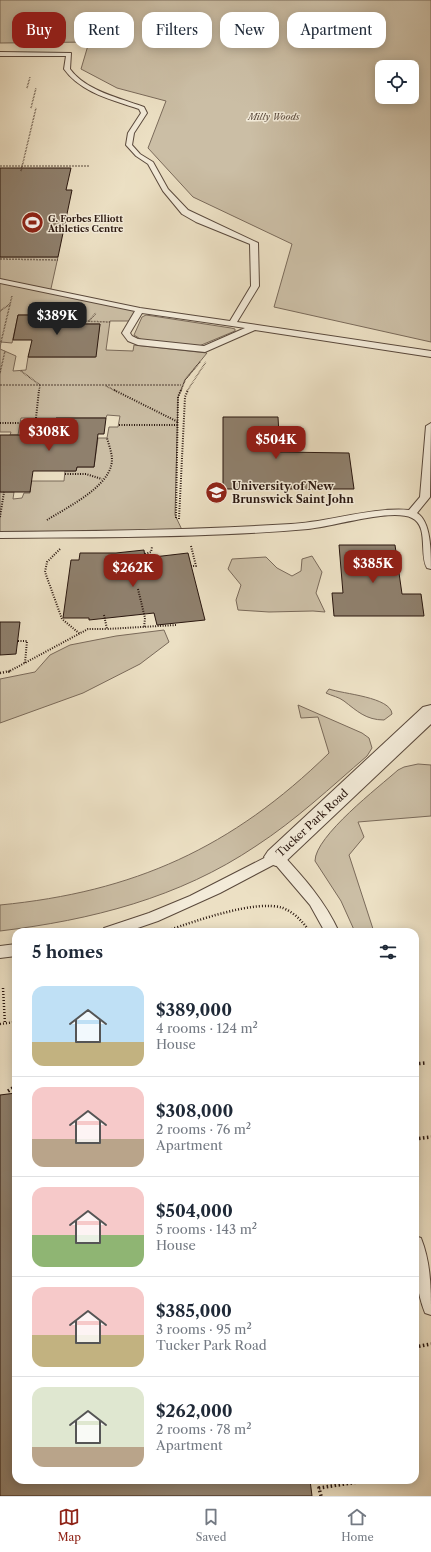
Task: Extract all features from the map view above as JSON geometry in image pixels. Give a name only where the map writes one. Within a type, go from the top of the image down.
[{"type":"street","name":"Tucker Park Road","points":[[276,857],[431,712]]},
{"type":"lane","points":[[0,54],[69,54],[66,68],[69,73],[80,81],[142,108],[144,113],[131,133],[128,140],[129,145],[138,155],[151,163],[166,190],[185,212],[199,220],[254,243],[255,286],[232,324]]},
{"type":"lane","points":[[0,282],[140,310],[431,354]]},
{"type":"lane","points":[[140,310],[126,333],[127,337],[132,341],[198,349],[214,346],[254,327]]},
{"type":"lane","points":[[411,514],[425,498],[431,426]]},
{"type":"lane","points":[[0,535],[183,532],[308,526],[335,523],[396,511],[418,517],[424,525],[428,559],[431,566]]},
{"type":"lane","points":[[276,857],[315,898],[326,916],[330,928]]},
{"type":"lane","name":"Tucker Park Road","points":[[123,928],[143,922],[180,907],[233,882],[276,857]]},
{"type":"lane","points":[[0,952],[12,950]]},
{"type":"lane","points":[[419,1260],[431,1306]]},
{"type":"path","points":[[27,88],[30,77]]},
{"type":"path","points":[[31,108],[36,88]]},
{"type":"path","points":[[20,171],[36,108]]},
{"type":"path","points":[[0,166],[89,166]]},
{"type":"path","points":[[0,259],[58,260]]},
{"type":"path","points":[[1,342],[15,285]]},
{"type":"path","points":[[0,311],[10,304]]},
{"type":"path","points":[[72,323],[78,321],[110,322]]},
{"type":"path","points":[[0,373],[5,351]]},
{"type":"path","points":[[203,358],[182,386],[178,397],[175,515],[178,524],[180,517],[185,397],[190,386],[206,361]]},
{"type":"path","points":[[21,370],[40,386]]},
{"type":"path","points":[[0,385],[182,386]]},
{"type":"path","points":[[36,418],[40,386]]},
{"type":"path","points":[[105,386],[178,422]]},
{"type":"path","points":[[0,423],[20,424]]},
{"type":"path","points":[[119,425],[178,425]]},
{"type":"path","points":[[36,534],[38,525],[84,497],[107,474],[111,465],[107,438]]},
{"type":"path","points":[[65,474],[86,474],[102,479]]},
{"type":"path","points":[[0,517],[4,492]]},
{"type":"path","points":[[74,534],[47,562],[44,568],[60,615],[66,623],[80,634]]},
{"type":"path","points":[[145,554],[151,552],[152,549]]},
{"type":"path","points":[[191,566],[196,566],[194,560]]},
{"type":"path","points":[[138,589],[145,618],[144,628]]},
{"type":"path","points":[[104,615],[107,629]]},
{"type":"path","points":[[0,673],[7,673],[88,629],[144,628],[176,625]]},
{"type":"path","points":[[18,641],[27,641],[25,663]]},
{"type":"path","points":[[176,928],[236,911],[267,905],[282,908],[294,913],[300,918],[307,928]]},
{"type":"path","points":[[3,988],[5,1024]]},
{"type":"path","points":[[0,1024],[12,1023]]},
{"type":"path","points":[[419,1064],[425,1063]]},
{"type":"path","points":[[8,1092],[12,1089]]},
{"type":"path","points":[[419,1138],[431,1137]]},
{"type":"path","points":[[419,1346],[431,1344]]},
{"type":"path","points":[[321,1496],[319,1488],[346,1484]]},
{"type":"green space","name":"Milly Woods","points":[[0,0],[431,0],[431,342],[274,307],[292,244],[193,197],[148,148],[166,101],[117,88],[81,69],[87,48],[134,48],[134,12],[74,12],[74,42],[66,42],[66,12],[12,12],[12,43],[0,43]]},
{"type":"green space","points":[[0,257],[58,257],[50,293],[140,310],[133,321],[110,321],[106,350],[133,351],[134,345],[207,353],[185,380],[178,397],[175,515],[183,532],[0,535],[0,492],[14,492],[13,499],[22,498],[24,493],[30,493],[31,481],[64,481],[65,471],[76,471],[77,467],[94,467],[98,438],[107,438],[109,427],[118,427],[120,416],[107,415],[106,418],[21,418],[18,435],[10,435],[11,432],[0,432]],"holes":[[[18,315],[70,315],[69,322],[73,324],[100,324],[95,357],[28,357],[26,370],[13,371],[16,356],[0,349],[1,342],[12,343]]]},
{"type":"green space","points":[[146,315],[231,328],[235,329],[235,331],[199,346],[142,340],[134,335],[142,317]]},
{"type":"green space","points":[[312,556],[322,572],[316,593],[325,612],[269,612],[238,610],[236,600],[241,585],[228,569],[232,559],[266,557],[277,568],[292,576],[301,571],[302,559]]},
{"type":"green space","points":[[164,630],[169,642],[140,664],[83,693],[0,723],[0,679],[35,672],[50,655],[70,645],[116,636]]},
{"type":"green space","points":[[329,689],[375,700],[390,708],[392,714],[384,720],[367,717],[342,700],[326,693]]},
{"type":"green space","points":[[298,705],[362,733],[369,738],[372,748],[367,756],[313,803],[271,836],[227,864],[196,880],[165,893],[101,913],[0,931],[0,905],[49,899],[94,889],[137,876],[178,860],[218,839],[256,815],[293,786],[329,753],[318,717],[301,718]]},
{"type":"green space","points":[[418,764],[431,765],[431,816],[358,822],[364,837],[349,855],[373,928],[353,928],[341,901],[315,861],[318,851],[325,839],[349,812],[398,770]]},
{"type":"building","name":"G. Forbes Elliott Athletics Centre","points":[[0,168],[71,168],[66,190],[72,190],[58,257],[0,257]]},
{"type":"building","points":[[18,315],[70,315],[69,324],[100,324],[96,357],[28,357],[32,340],[13,340]]},
{"type":"building","points":[[223,417],[278,417],[280,452],[349,453],[354,489],[223,489]]},
{"type":"building","points":[[56,418],[106,418],[104,434],[98,434],[94,467],[77,467],[76,471],[33,471],[30,492],[0,492],[0,435],[53,435]]},
{"type":"building","points":[[339,545],[395,545],[402,594],[421,594],[424,616],[334,616],[332,593],[343,593]]},
{"type":"building","points":[[144,550],[145,558],[188,553],[205,620],[157,625],[154,613],[89,620],[89,618],[63,618],[71,560],[79,560],[80,553],[116,553]]},
{"type":"building","points":[[0,622],[20,622],[16,654],[0,655]]},
{"type":"building","points":[[12,1094],[12,1484],[310,1484],[312,1496],[0,1496],[0,1095]]},
{"type":"place","name":"G. Forbes Elliott Athletics Centre","points":[[33,223]]},
{"type":"place","name":"University of New Brunswick Saint John","points":[[216,492]]}]
